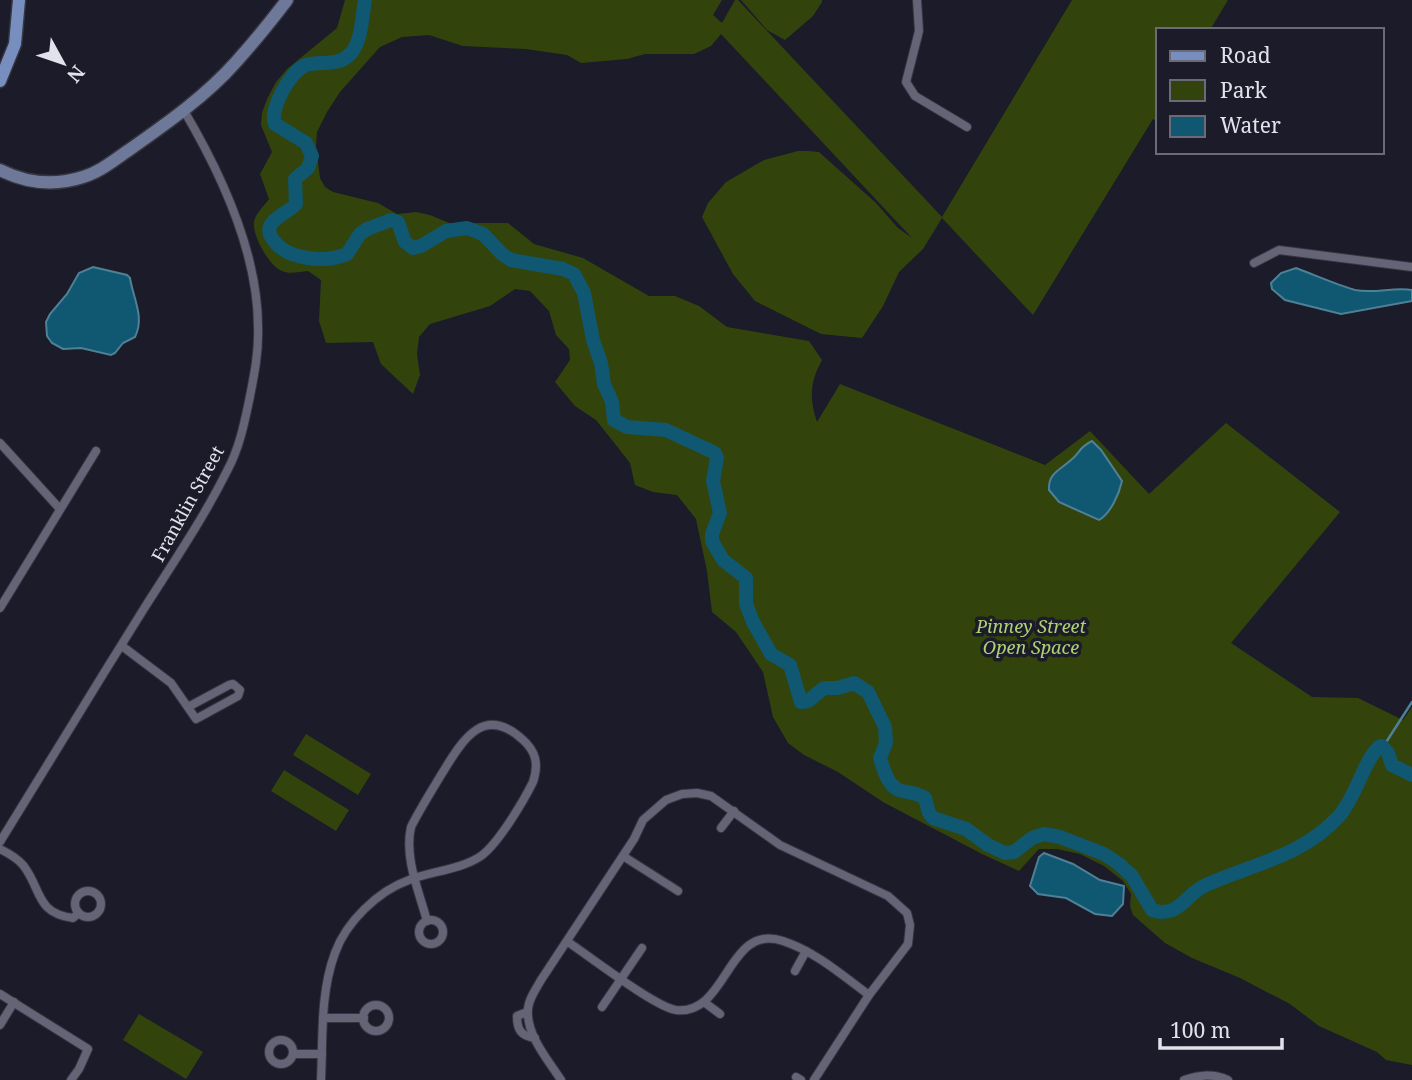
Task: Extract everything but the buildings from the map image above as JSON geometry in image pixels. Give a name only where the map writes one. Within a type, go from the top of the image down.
[{"type":"main road","points":[[0,81],[15,44],[19,0]]},
{"type":"main road","points":[[0,170],[36,182],[70,181],[86,177],[140,142],[183,109],[235,63],[287,0]]},
{"type":"street","points":[[917,0],[919,32],[906,82],[915,96],[967,127]]},
{"type":"street","name":"Franklin Street","points":[[0,842],[228,470],[243,432],[256,369],[258,325],[254,283],[245,242],[226,194],[183,109]]},
{"type":"street","points":[[1254,263],[1279,250],[1412,267]]},
{"type":"street","points":[[0,443],[60,509]]},
{"type":"street","points":[[0,608],[96,451]]},
{"type":"street","points":[[122,646],[171,683],[196,719],[238,696],[240,690],[233,684],[229,685],[188,707]]},
{"type":"street","points":[[321,1080],[324,994],[336,950],[348,927],[384,893],[415,878],[478,858],[494,842],[525,798],[537,771],[533,750],[520,736],[502,725],[475,729],[461,742],[411,827],[408,838],[409,858],[415,878],[426,921]]},
{"type":"street","points":[[561,1080],[535,1038],[527,1012],[530,999],[634,839],[643,820],[666,800],[682,794],[697,793],[711,796],[780,845],[888,896],[907,913],[910,925],[908,944],[869,995],[814,1080]]},
{"type":"street","points":[[721,828],[734,811]]},
{"type":"street","points":[[0,849],[23,864],[42,903],[53,913],[73,918],[79,913]]},
{"type":"street","points":[[623,856],[678,891]]},
{"type":"street","points":[[568,942],[674,1010],[685,1010],[704,1002],[741,952],[757,940],[782,940],[806,951],[824,961],[869,995]]},
{"type":"street","points":[[602,1007],[642,948]]},
{"type":"street","points":[[795,971],[806,951]]},
{"type":"street","points":[[0,994],[88,1049],[71,1080]]},
{"type":"street","points":[[0,1025],[14,1002]]},
{"type":"street","points":[[704,1002],[720,1014]]},
{"type":"street","points":[[527,1012],[517,1016],[517,1027],[521,1033],[535,1038]]},
{"type":"street","points":[[323,1018],[364,1018]]},
{"type":"street","points":[[293,1054],[322,1054]]},
{"type":"street","points":[[1184,1080],[1201,1074],[1228,1080]]},
{"type":"green space","name":"Pinney Street Open Space","points":[[345,0],[722,0],[713,15],[722,23],[735,0],[738,0],[942,217],[1072,0],[1228,0],[1211,28],[1156,28],[1156,121],[1153,119],[1033,315],[942,218],[923,249],[899,272],[883,306],[862,338],[821,334],[755,301],[733,274],[702,217],[708,203],[726,182],[764,160],[798,151],[819,152],[876,203],[898,228],[912,238],[721,34],[711,46],[694,54],[645,54],[627,59],[581,63],[567,55],[526,49],[463,46],[429,35],[402,37],[380,47],[340,92],[327,112],[317,132],[320,178],[325,187],[333,192],[378,203],[397,214],[416,212],[449,223],[508,223],[534,244],[583,258],[649,296],[675,296],[699,306],[727,327],[809,341],[822,360],[812,390],[817,422],[840,384],[1045,465],[1090,431],[1149,494],[1226,423],[1340,512],[1231,643],[1312,697],[1358,698],[1403,720],[1412,707],[1412,1065],[1386,1060],[1377,1052],[1319,1026],[1290,1004],[1165,943],[1133,915],[1130,906],[1131,894],[1123,881],[1104,866],[1080,854],[1057,849],[1039,849],[1019,871],[883,802],[788,743],[773,717],[763,672],[736,632],[712,612],[696,519],[677,495],[653,492],[635,485],[630,463],[596,420],[575,406],[555,382],[570,360],[569,349],[556,335],[549,311],[530,291],[515,289],[490,306],[430,324],[419,337],[417,354],[420,375],[413,394],[381,364],[373,342],[326,343],[319,321],[321,280],[308,271],[294,273],[276,267],[258,242],[254,222],[269,199],[260,174],[272,152],[261,125],[267,99],[287,69],[337,28]]},
{"type":"green space","points":[[741,0],[822,2],[813,16],[785,40],[767,30]]},
{"type":"green space","points":[[306,734],[371,774],[358,795],[293,755]]},
{"type":"green space","points":[[284,770],[349,810],[336,831],[271,791]]},
{"type":"green space","points":[[139,1014],[203,1052],[186,1079],[123,1040]]},
{"type":"water","points":[[93,267],[127,275],[137,308],[139,322],[135,337],[123,343],[111,355],[81,348],[63,349],[52,343],[47,336],[46,322],[50,314],[67,294],[79,273]]},
{"type":"water","points":[[1296,268],[1355,290],[1412,290],[1412,301],[1341,314],[1285,300],[1272,289],[1271,283],[1281,273]]},
{"type":"water","points":[[1092,441],[1122,481],[1114,503],[1099,520],[1059,502],[1049,490],[1050,480],[1056,472]]},
{"type":"water","points":[[1044,853],[1073,864],[1100,880],[1124,886],[1123,904],[1112,916],[1095,914],[1066,898],[1038,894],[1030,886],[1039,857]]},
{"type":"waterway","points":[[365,0],[359,38],[353,51],[339,61],[300,68],[278,100],[275,124],[306,143],[312,156],[308,168],[295,179],[296,204],[275,219],[270,226],[269,232],[273,239],[288,252],[318,259],[347,254],[360,234],[391,220],[398,222],[405,242],[413,248],[446,231],[467,228],[483,234],[511,260],[563,269],[574,274],[584,293],[604,384],[612,402],[614,420],[627,427],[666,430],[715,453],[717,458],[713,481],[720,513],[712,541],[723,560],[746,578],[746,604],[771,654],[790,665],[801,702],[808,701],[824,688],[838,688],[854,683],[868,692],[885,727],[886,743],[880,758],[887,778],[897,789],[925,798],[933,818],[966,829],[1005,853],[1014,852],[1032,838],[1044,834],[1060,837],[1104,854],[1132,876],[1152,910],[1161,912],[1175,908],[1206,885],[1277,858],[1325,830],[1345,808],[1379,747],[1382,746],[1388,753],[1392,765],[1412,775]]},
{"type":"waterway","points":[[1383,747],[1412,702]]}]
